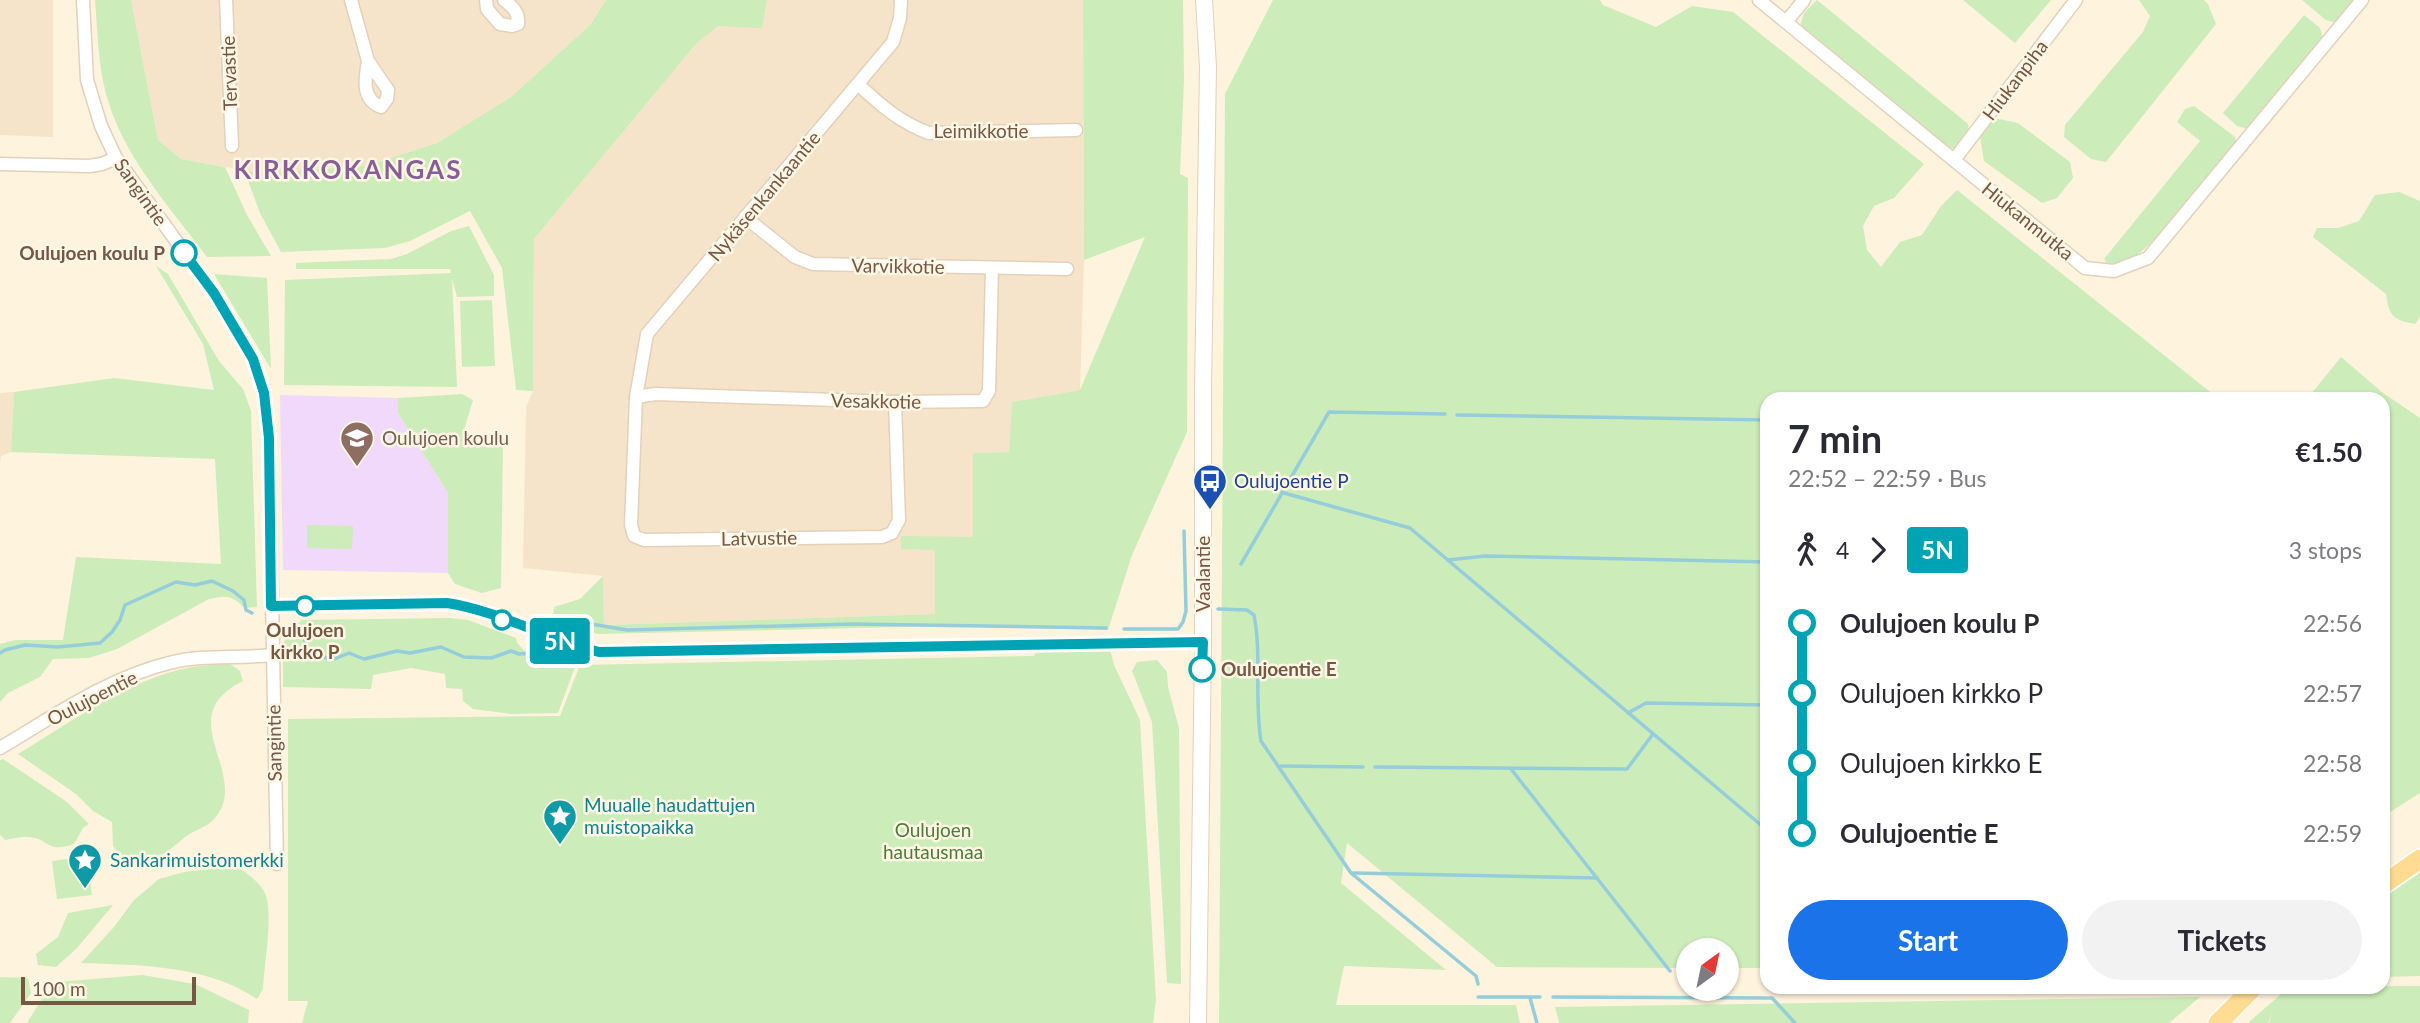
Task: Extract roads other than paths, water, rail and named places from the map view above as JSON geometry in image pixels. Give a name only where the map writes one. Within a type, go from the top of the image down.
[{"type":"main road","points":[[2390,880],[2420,859]]},
{"type":"main road","points":[[2218,1023],[2247,994]]},
{"type":"street","name":"Sangintie","points":[[83,0],[87,80],[101,126],[116,158],[214,293],[253,359],[264,393],[269,423],[277,864]]},
{"type":"street","name":"Tervastie","points":[[226,0],[232,146]]},
{"type":"street","points":[[351,0],[368,61]]},
{"type":"street","points":[[486,0],[487,9],[500,24],[518,24],[519,16],[504,0]]},
{"type":"street","name":"Nykäsenkankaantie","points":[[636,397],[647,334],[893,42],[900,18],[901,0]]},
{"type":"street","name":"Vaalantie","points":[[1198,1023],[1208,67],[1204,0]]},
{"type":"street","name":"Hiukanmutka","points":[[1759,0],[2085,268],[2114,271],[2148,258],[2362,0]]},
{"type":"street","points":[[1786,22],[1804,0]]},
{"type":"street","name":"Hiukanpiha","points":[[1954,160],[2076,0]]},
{"type":"street","name":"Leimikkotie","points":[[859,85],[893,114],[911,126],[929,133],[1076,131]]},
{"type":"street","points":[[0,164],[89,166],[116,158]]},
{"type":"street","name":"Varvikkotie","points":[[745,217],[795,257],[813,264],[1067,269]]},
{"type":"street","name":"Vesakkotie","points":[[636,397],[655,394],[895,402],[983,401],[989,391],[992,268]]},
{"type":"street","name":"Latvustie","points":[[636,397],[631,525],[634,536],[644,540],[882,537],[892,533],[899,520],[895,402]]},
{"type":"street","points":[[271,606],[447,603],[466,606],[574,646],[599,652],[1203,642]]},
{"type":"street","name":"Oulujoentie","points":[[0,748],[96,691],[133,674],[194,658],[272,655]]},
{"type":"waterway","points":[[1241,564],[1329,412],[1445,414]]},
{"type":"waterway","points":[[1457,415],[1760,420]]},
{"type":"waterway","points":[[1284,493],[1410,528],[1760,824]]},
{"type":"waterway","points":[[1124,629],[1178,629],[1183,622],[1186,611],[1184,531]]},
{"type":"waterway","points":[[1448,560],[1485,556],[1760,562]]},
{"type":"waterway","points":[[0,653],[25,645],[58,647],[100,643],[120,620],[125,605],[176,582],[195,585],[212,581],[233,591],[244,600],[246,610],[252,613]]},
{"type":"waterway","points":[[1218,609],[1247,610],[1254,615],[1261,741],[1351,873],[1476,976],[1478,984]]},
{"type":"waterway","points":[[585,626],[591,624],[627,630],[852,624],[1106,628]]},
{"type":"waterway","points":[[285,632],[302,632],[308,651],[332,660],[349,653],[364,659],[397,651],[410,653],[441,647],[464,657],[491,658],[511,651],[519,654],[531,653]]},
{"type":"waterway","points":[[1628,713],[1646,703],[1760,705]]},
{"type":"waterway","points":[[1375,767],[1627,769],[1653,734]]},
{"type":"waterway","points":[[1281,766],[1363,767]]},
{"type":"waterway","points":[[1511,769],[1670,971]]},
{"type":"waterway","points":[[1353,873],[1597,878]]},
{"type":"waterway","points":[[1478,997],[1540,997]]},
{"type":"waterway","points":[[1553,997],[1772,998],[1795,1023]]},
{"type":"waterway","points":[[1530,998],[1537,1023]]},
{"type":"place","name":"Oulujoen koulu P","points":[[184,253]]},
{"type":"place","name":"Oulujoen koulu","points":[[357,468]]},
{"type":"place","name":"Oulujoentie P","points":[[1210,511]]},
{"type":"place","name":"Oulujoen kirkko P","points":[[305,606]]},
{"type":"place","name":"Oulujoentie E","points":[[1202,669]]},
{"type":"place","name":"Muualle haudattujen muistopaikka","points":[[560,846]]},
{"type":"place","name":"Sankarimuistomerkki","points":[[85,890]]},
{"type":"district","name":"KIRKKOKANGAS","points":[[348,170]]},
{"type":"park label","name":"Oulujoen hautausmaa","points":[[933,841]]}]
